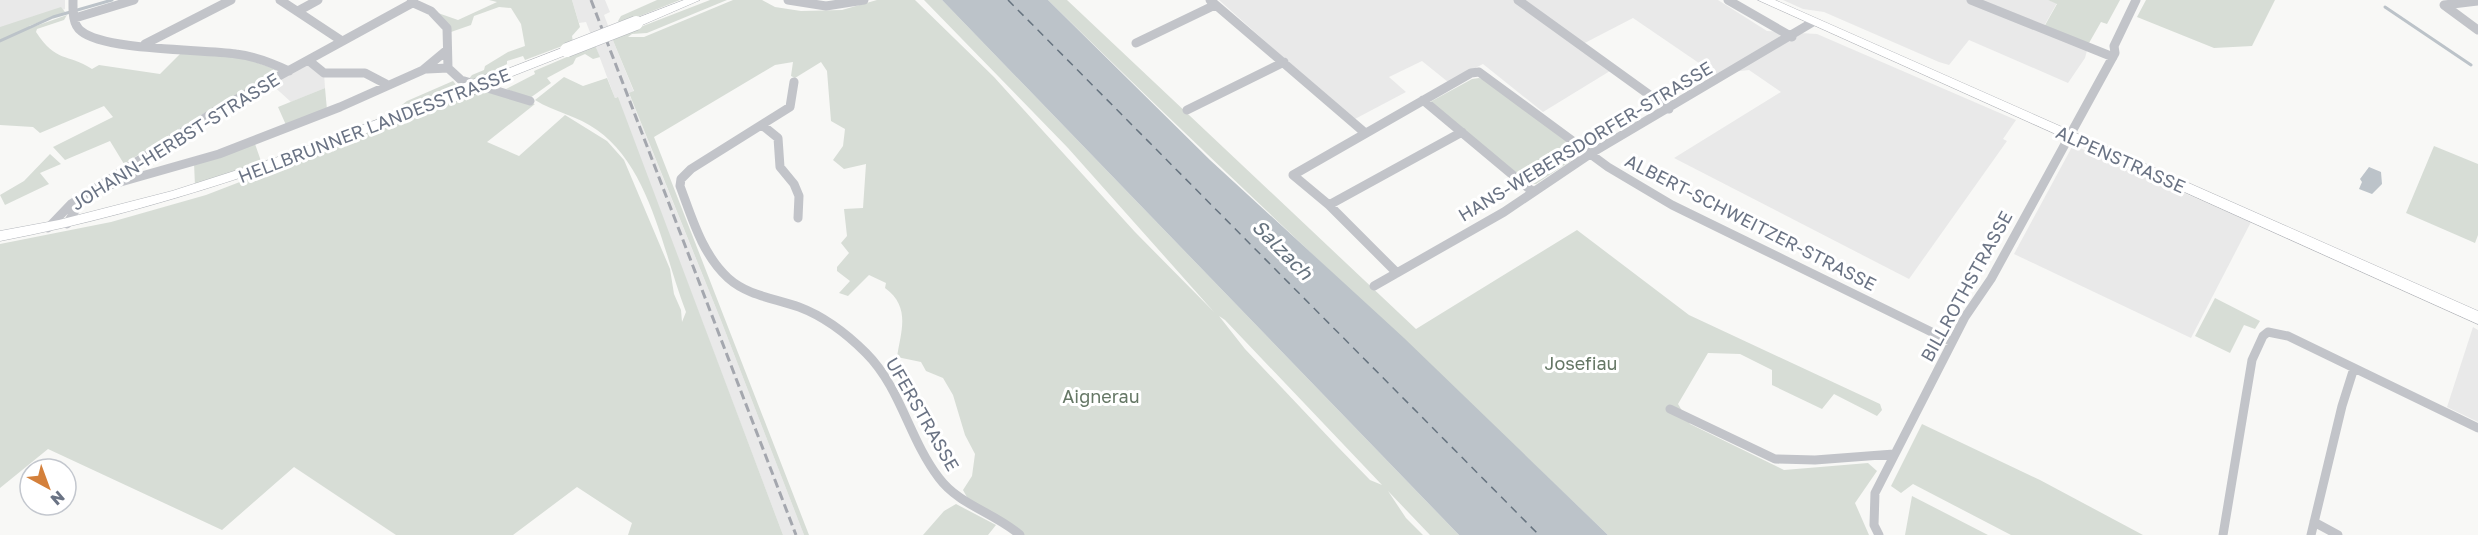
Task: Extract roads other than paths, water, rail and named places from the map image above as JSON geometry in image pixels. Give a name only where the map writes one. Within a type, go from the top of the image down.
[{"type":"main road","name":"HELLBRUNNER LANDESSTRASSE","points":[[48,228],[148,205],[232,180],[694,0]]},
{"type":"main road","name":"ALPENSTRASSE","points":[[1764,0],[2478,318]]},
{"type":"main road","points":[[0,236],[48,228]]},
{"type":"street","points":[[75,17],[134,0]]},
{"type":"street","points":[[144,45],[231,0]]},
{"type":"street","points":[[280,0],[342,41]]},
{"type":"street","points":[[298,11],[318,0]]},
{"type":"street","points":[[788,0],[801,4],[827,6],[864,0]]},
{"type":"street","points":[[1518,0],[1669,109]]},
{"type":"street","points":[[1728,0],[1792,37]]},
{"type":"street","points":[[1971,0],[2113,57]]},
{"type":"street","name":"BILLROTHSTRASSE","points":[[1879,535],[1874,525],[1875,493],[1952,342],[1991,279],[2113,57],[2114,46],[2136,0]]},
{"type":"street","points":[[410,1],[443,21],[449,36],[448,68],[461,80],[530,101]]},
{"type":"street","name":"JOHANN-HERBST-STRASSE","points":[[48,228],[60,213],[217,110],[410,1]]},
{"type":"street","points":[[2478,1],[2444,5],[2478,30]]},
{"type":"street","points":[[73,2],[79,28],[89,35],[144,45],[243,55],[288,71]]},
{"type":"street","points":[[1136,43],[1213,3],[1364,132]]},
{"type":"street","name":"HANS-WEBERSDORFER-STRASSE","points":[[1374,286],[1533,192],[1590,154],[1792,37],[1813,22]]},
{"type":"street","points":[[423,70],[447,50]]},
{"type":"street","points":[[308,60],[324,73],[366,72],[376,74],[386,84]]},
{"type":"street","points":[[1187,110],[1284,62]]},
{"type":"street","points":[[94,190],[219,154],[340,107],[386,84],[423,70],[448,68]]},
{"type":"street","name":"ALBERT-SCHWEITZER-STRASSE","points":[[1423,100],[1471,73],[1487,76],[1628,181],[1672,205],[1952,342]]},
{"type":"street","name":"UFERSTRASSE","points":[[794,82],[792,105],[692,169],[681,179],[680,186],[707,253],[728,278],[745,291],[803,309],[834,327],[863,350],[887,380],[914,435],[944,484],[1020,535]]},
{"type":"street","points":[[1397,273],[1329,205],[1293,175],[1423,100],[1533,192]]},
{"type":"street","points":[[762,125],[778,138],[780,167],[793,180],[801,197],[798,218]]},
{"type":"street","points":[[1329,205],[1462,132]]},
{"type":"street","points":[[67,224],[84,197]]},
{"type":"street","points":[[2223,535],[2250,370],[2263,336],[2272,331],[2281,333],[2478,428]]},
{"type":"street","points":[[2311,535],[2342,406],[2354,368]]},
{"type":"street","points":[[1670,409],[1775,459],[1815,460],[1894,454]]},
{"type":"street","points":[[2314,522],[2338,535]]},
{"type":"water","name":"Salzach","points":[[942,0],[1048,0],[1210,160],[1404,338],[1608,535],[1459,535]]},
{"type":"water","points":[[2369,167],[2381,172],[2382,184],[2372,194],[2359,189],[2362,182],[2360,179]]},
{"type":"waterway","points":[[0,41],[53,17],[112,0]]},
{"type":"waterway","points":[[2385,7],[2471,65]]},
{"type":"railway","points":[[591,0],[796,535]]},
{"type":"park label","name":"Josefiau","points":[[1581,363]]},
{"type":"park label","name":"Aignerau","points":[[1101,396]]}]
